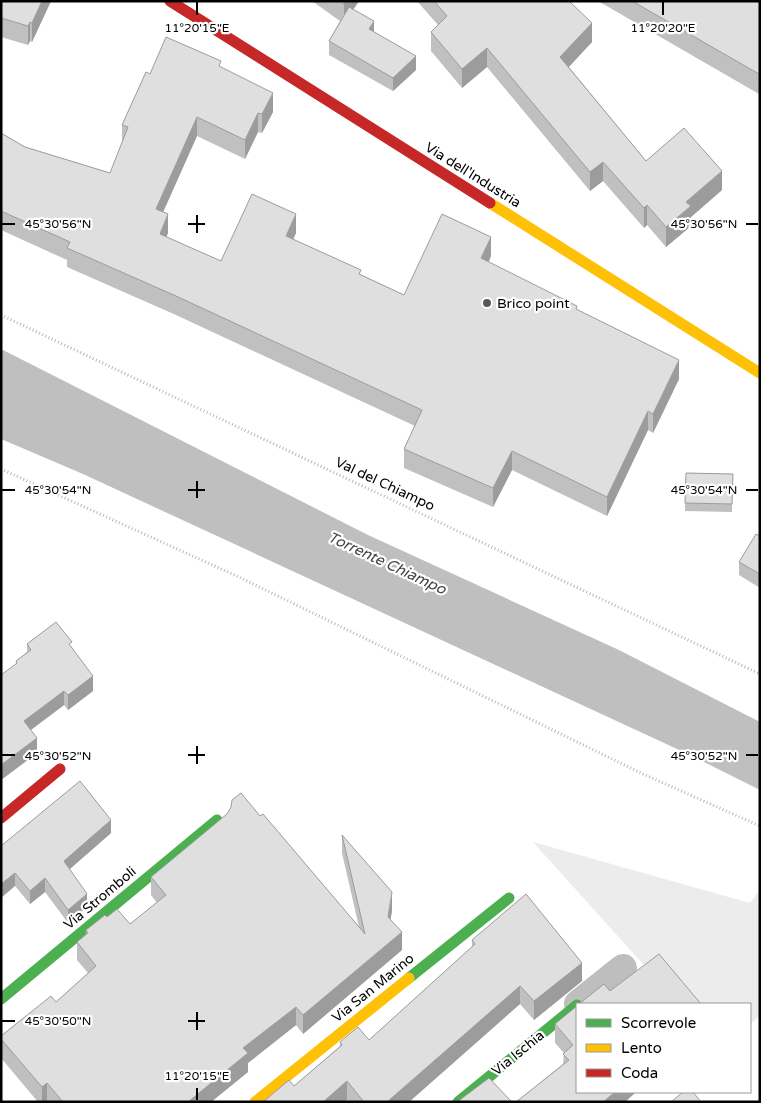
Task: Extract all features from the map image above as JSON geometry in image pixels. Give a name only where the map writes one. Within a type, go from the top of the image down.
[{"type":"street","name":"Via dell'Industria","points":[[170,1],[760,373]]},
{"type":"street","points":[[1,818],[60,769]]},
{"type":"street","name":"Via Stromboli","points":[[1,999],[217,820]]},
{"type":"street","name":"Via San Marino","points":[[256,1102],[509,898]]},
{"type":"street","name":"Via Ischia","points":[[579,1003],[623,968]]},
{"type":"street","name":"Via Ischia","points":[[458,1102],[576,1006]]},
{"type":"path","name":"Val del Chiampo","points":[[1,315],[760,674]]},
{"type":"path","points":[[1,469],[241,578],[643,774],[760,826]]},
{"type":"shaded area","points":[[533,842],[750,903],[760,890],[760,1016],[751,1023],[751,1003],[678,1003]]},
{"type":"water","name":"Torrente Chiampo","points":[[1,349],[368,535],[619,650],[760,722],[760,790],[690,755],[83,474],[1,439]]},
{"type":"building","points":[[1,1],[42,1],[32,23],[30,22],[28,26],[1,18]]},
{"type":"building","points":[[434,1],[569,1],[592,23],[560,57],[646,161],[684,128],[722,171],[686,202],[691,206],[666,227],[647,205],[644,208],[603,162],[590,172],[487,48],[462,69],[431,32],[447,16]]},
{"type":"building","points":[[632,1],[760,1],[760,73],[759,74]]},
{"type":"building","points":[[349,7],[374,21],[369,29],[416,56],[393,78],[329,41]]},
{"type":"building","points":[[166,37],[221,61],[219,66],[273,93],[262,114],[258,113],[245,140],[197,117],[156,209],[168,214],[160,234],[221,261],[252,194],[296,214],[286,236],[361,270],[359,274],[404,295],[442,214],[491,237],[481,258],[577,306],[576,309],[679,360],[653,414],[648,411],[607,497],[512,451],[493,488],[404,449],[422,410],[176,296],[67,248],[70,242],[1,211],[1,133],[25,147],[110,173],[128,127],[122,125],[146,72],[150,74]]},
{"type":"building","points":[[686,473],[733,474],[732,504],[685,503]]},
{"type":"building","points":[[756,534],[760,536],[760,574],[739,562]]},
{"type":"building","points":[[56,622],[72,642],[69,644],[93,676],[68,695],[64,691],[24,721],[37,738],[1,765],[1,675],[31,650],[27,644]]},
{"type":"building","points":[[80,781],[111,820],[64,861],[87,894],[68,910],[45,878],[30,891],[15,873],[1,884],[1,846]]},
{"type":"building","points":[[241,793],[260,816],[263,814],[365,934],[342,835],[392,892],[388,917],[402,932],[303,1015],[296,1007],[243,1048],[248,1053],[188,1102],[63,1102],[47,1083],[42,1087],[1,1039],[1,1036],[51,996],[56,1002],[96,966],[77,942],[88,933],[86,930],[105,915],[107,917],[117,909],[130,924],[166,895],[151,877],[227,814],[232,800]]},
{"type":"building","points":[[526,894],[582,963],[534,1001],[520,986],[387,1102],[364,1102],[347,1081],[323,1102],[263,1102],[289,1080],[294,1086],[342,1045],[340,1042],[358,1027],[369,1040],[475,944],[472,940]]},
{"type":"building","points":[[659,954],[700,1003],[580,1003],[604,984],[610,991]]},
{"type":"building","points":[[576,1007],[576,1093],[614,1093],[603,1102],[516,1102],[569,1060],[563,1054],[573,1045],[555,1024]]},
{"type":"building","points":[[489,1078],[512,1102],[457,1102]]},
{"type":"building","points":[[682,1093],[694,1093],[701,1102],[671,1102]]},
{"type":"traffic: fast","points":[[1,999],[217,820]]},
{"type":"traffic: fast","points":[[409,978],[509,898]]},
{"type":"traffic: fast","points":[[458,1102],[576,1006]]},
{"type":"traffic: slow","points":[[490,203],[760,373]]},
{"type":"traffic: slow","points":[[255,1102],[409,978]]},
{"type":"traffic: jam","points":[[170,1],[490,203]]},
{"type":"traffic: jam","points":[[1,818],[60,769]]},
{"type":"place","name":"Brico point","points":[[487,303]]}]
